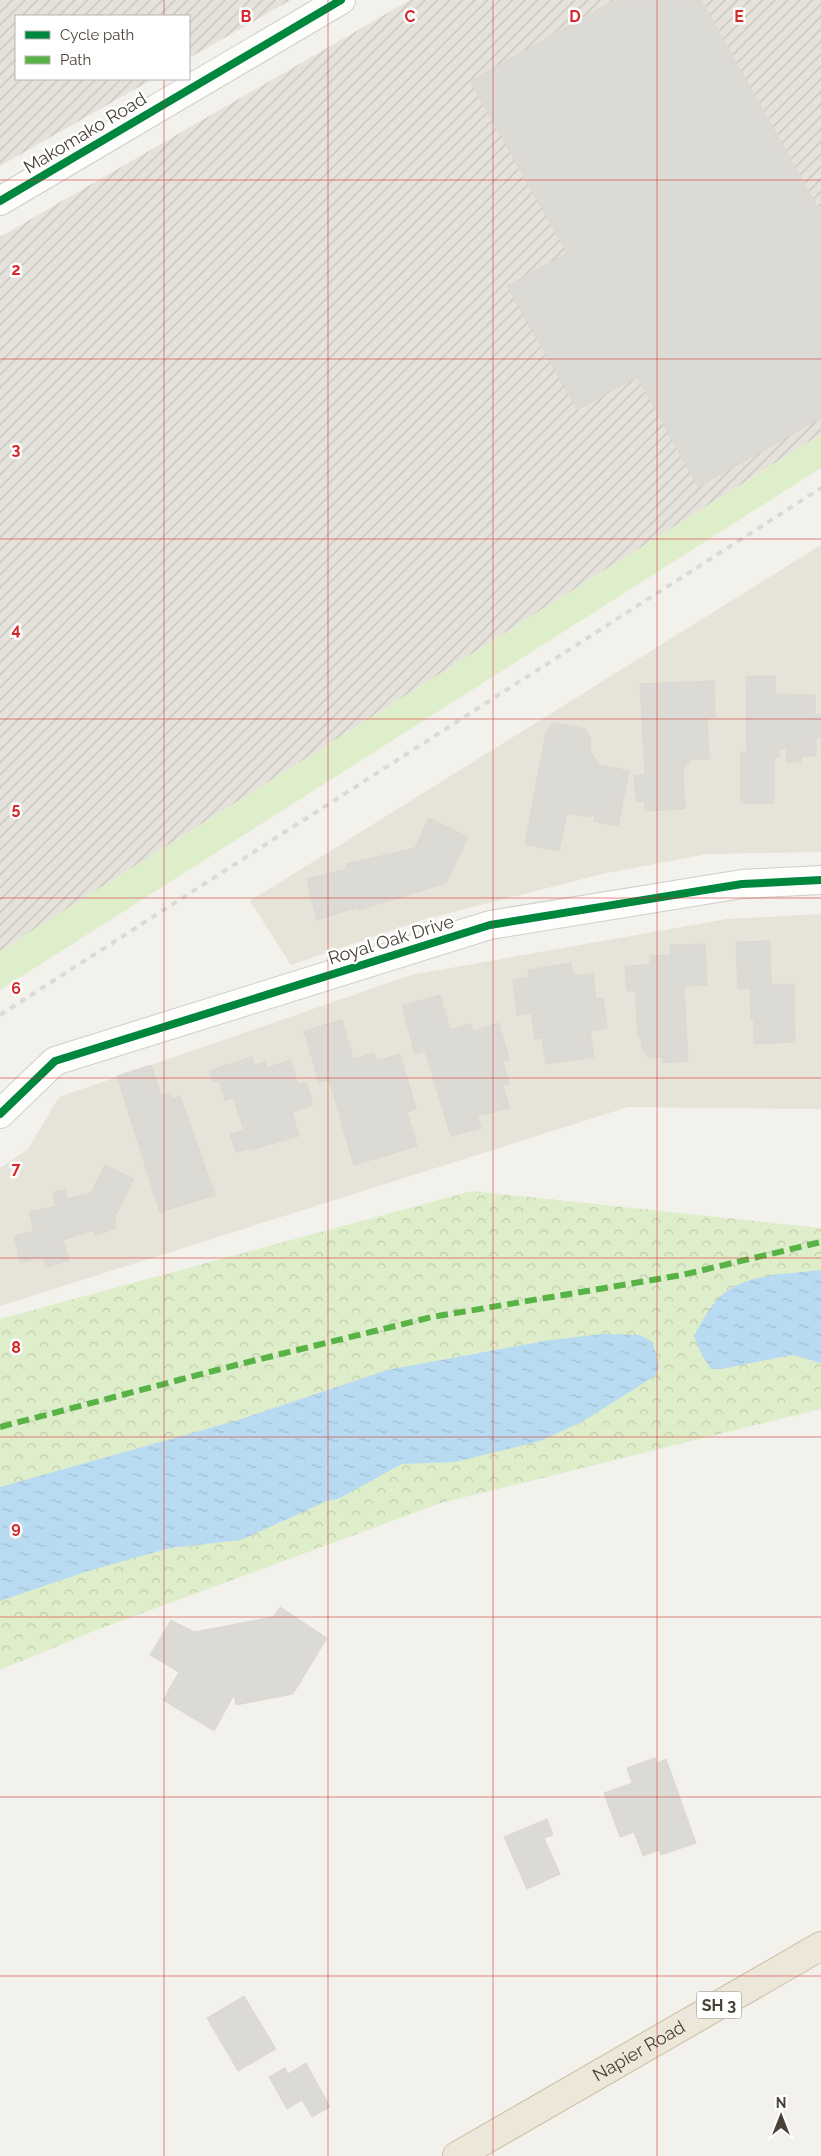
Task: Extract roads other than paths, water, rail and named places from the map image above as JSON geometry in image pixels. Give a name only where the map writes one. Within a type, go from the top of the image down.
[{"type":"highway","name":"Napier Road","points":[[457,2156],[821,1946]]},
{"type":"street","name":"Makomako Road","points":[[0,201],[341,0]]},
{"type":"street","name":"Royal Oak Drive","points":[[0,1114],[55,1061],[490,925],[742,884],[821,880]]},
{"type":"water","points":[[821,1270],[821,1363],[792,1355],[721,1369],[711,1369],[701,1353],[694,1336],[718,1298],[740,1284],[762,1277]]},
{"type":"water","points":[[601,1334],[640,1335],[653,1342],[659,1367],[655,1376],[582,1422],[540,1441],[455,1462],[402,1464],[338,1499],[327,1501],[241,1540],[170,1548],[88,1571],[0,1601],[0,1487],[235,1421],[387,1370],[544,1341]]},
{"type":"railway","points":[[0,1015],[821,488]]}]
